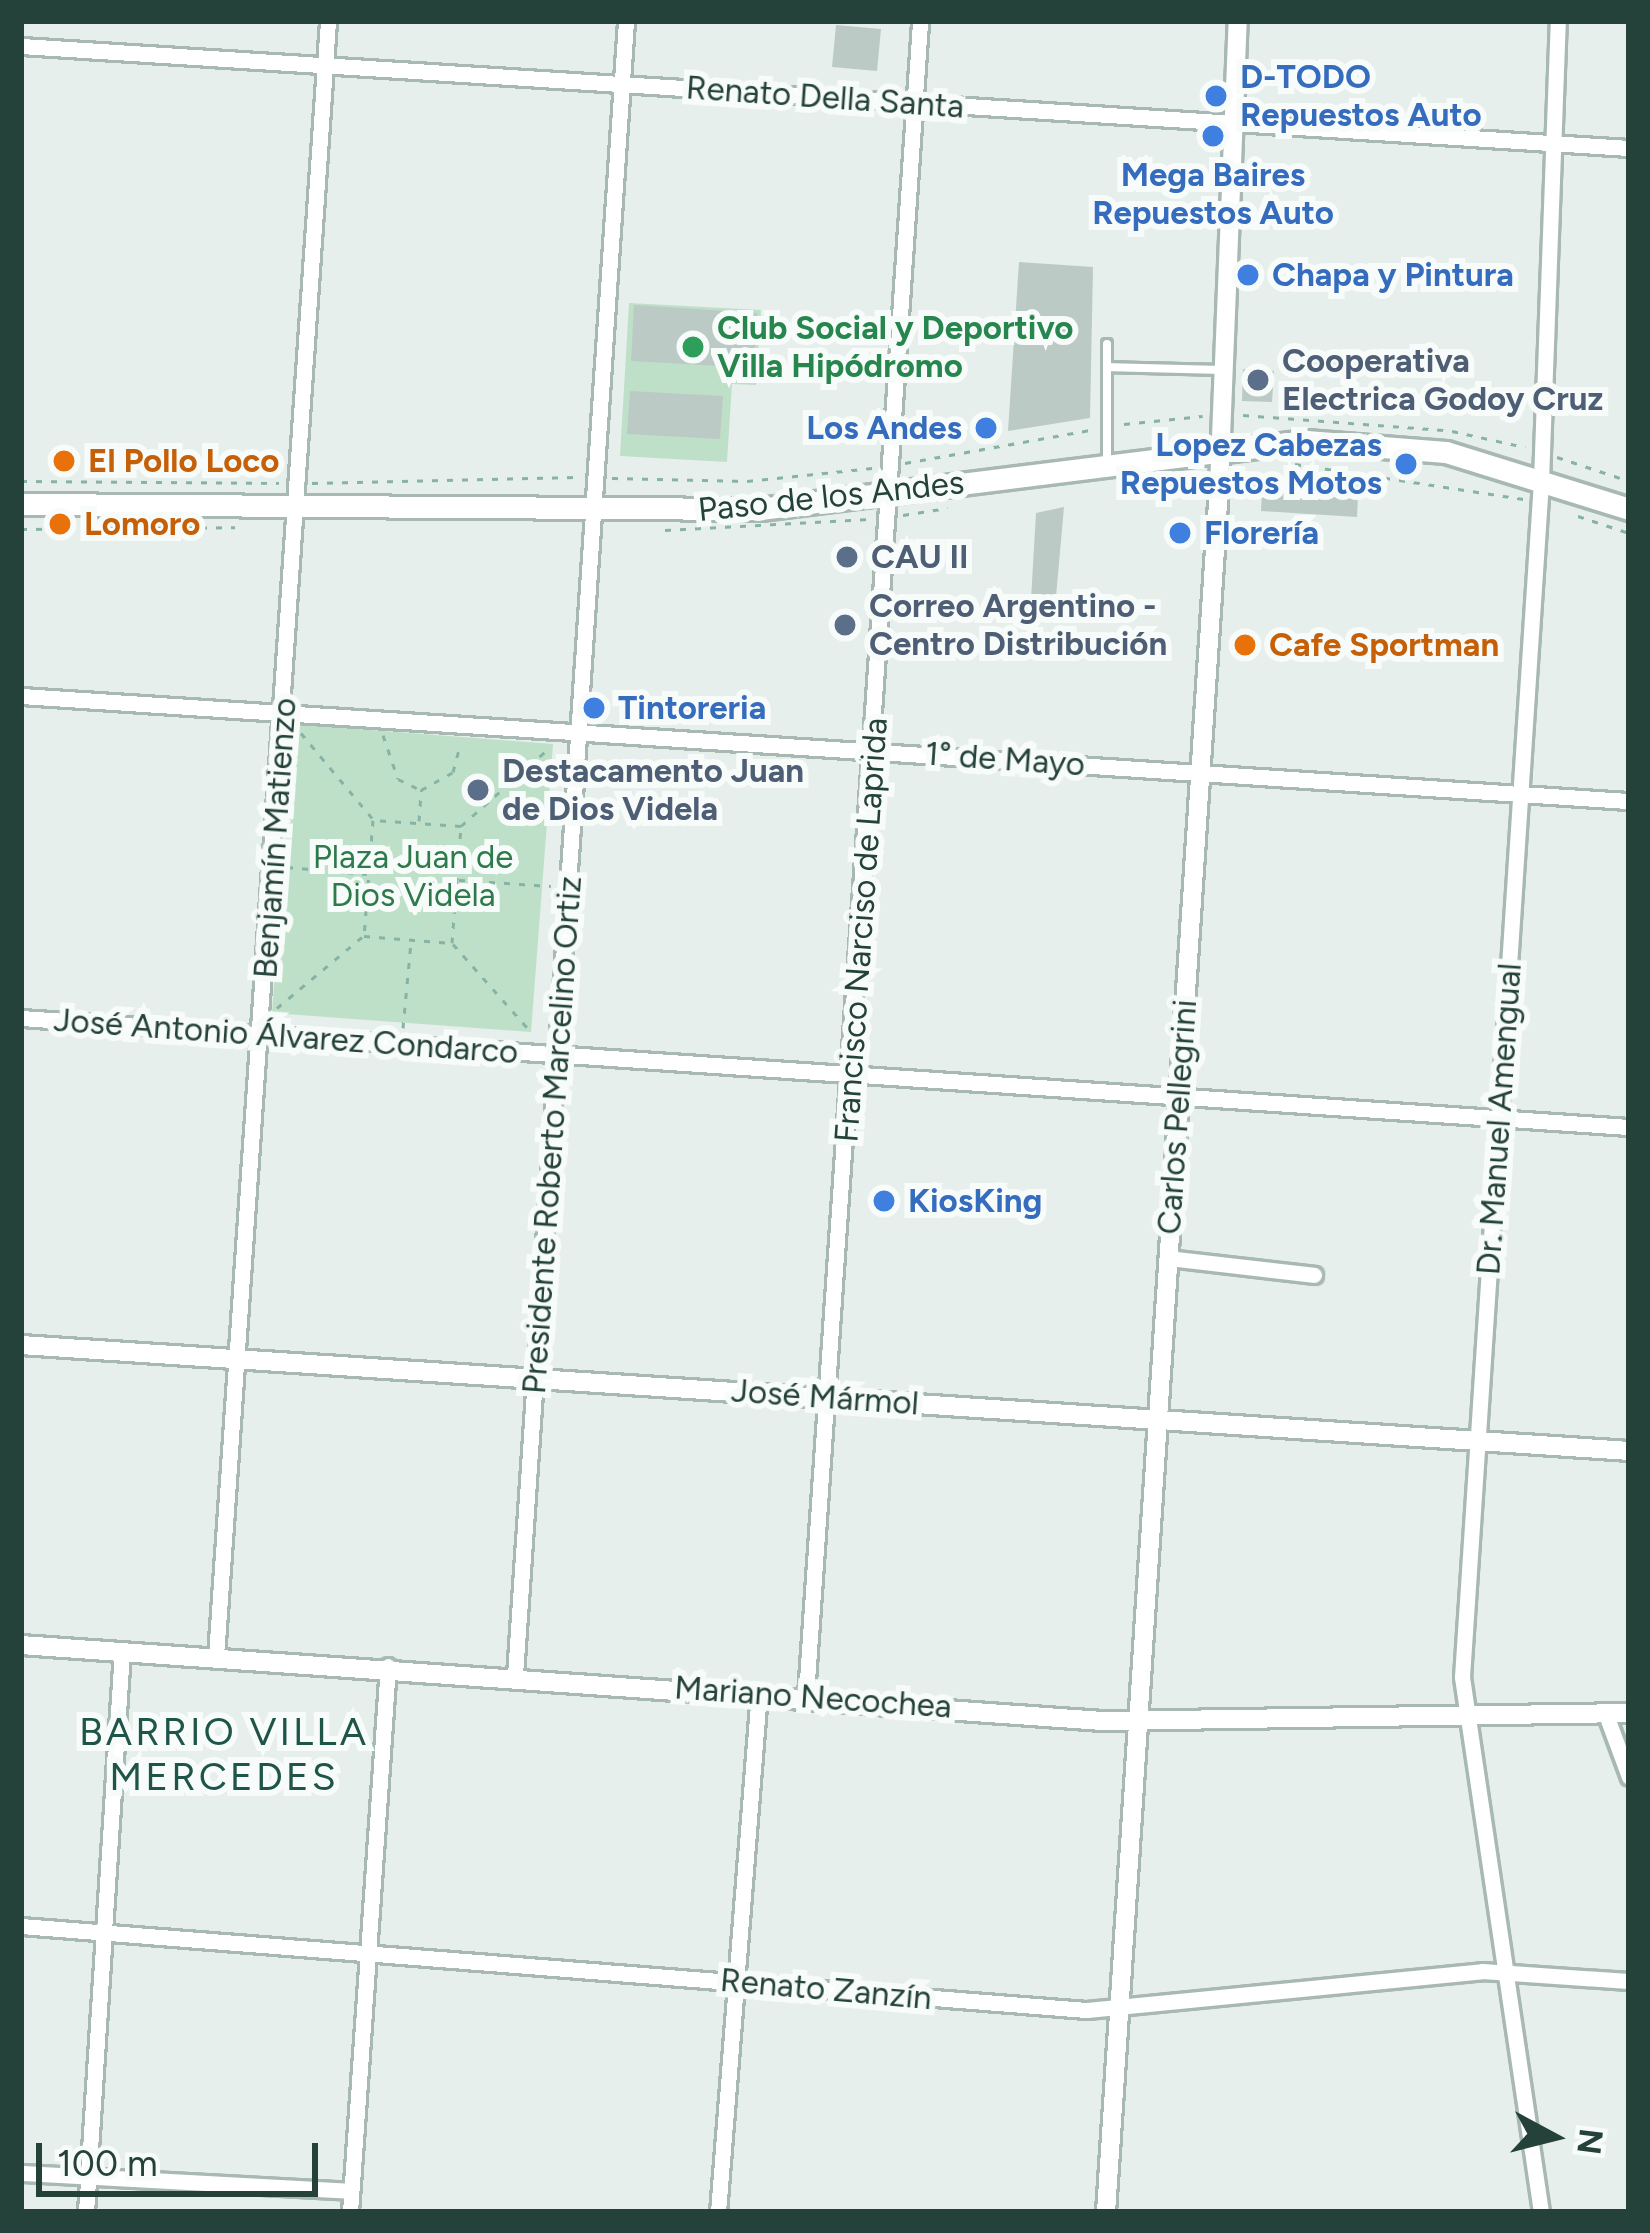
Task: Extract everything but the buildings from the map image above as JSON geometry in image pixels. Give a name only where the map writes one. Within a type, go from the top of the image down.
[{"type":"main road","name":"Paso de los Andes","points":[[21,504],[592,511],[887,496],[1220,444],[1403,445],[1541,480],[1629,509]]},
{"type":"street","name":"Benjamín Matienzo","points":[[216,1656],[301,484],[328,21]]},
{"type":"street","name":"Presidente Roberto Marcelino Ortiz","points":[[515,1675],[626,21]]},
{"type":"street","name":"Francisco Narciso de Laprida","points":[[806,1695],[853,1073],[920,21]]},
{"type":"street","name":"Carlos Pellegrini","points":[[1106,2212],[1220,444],[1218,370],[1238,21]]},
{"type":"street","name":"Dr. Manuel Amengual","points":[[1541,2212],[1462,1708],[1543,452],[1558,21]]},
{"type":"street","name":"Renato Della Santa","points":[[21,46],[1629,148]]},
{"type":"street","name":"1° de Mayo","points":[[21,696],[1629,801]]},
{"type":"street","name":"José Antonio Álvarez Condarco","points":[[21,1018],[1629,1127]]},
{"type":"street","points":[[1168,1258],[1315,1276]]},
{"type":"street","name":"José Mármol","points":[[21,1345],[1629,1451]]},
{"type":"street","name":"Mariano Necochea","points":[[21,1645],[388,1666],[1138,1721],[1462,1708],[1629,1713]]},
{"type":"street","points":[[86,2212],[122,1651]]},
{"type":"street","points":[[350,2212],[388,1666]]},
{"type":"street","points":[[718,2212],[759,1692]]},
{"type":"street","points":[[1605,1712],[1629,1777]]},
{"type":"street","name":"Renato Zanzín","points":[[21,1926],[1118,2011],[1504,1970],[1629,1981]]},
{"type":"street","points":[[21,2173],[351,2191]]},
{"type":"lane","points":[[1107,344],[1107,460]]},
{"type":"lane","points":[[1107,367],[1218,370]]},
{"type":"path","points":[[21,481],[301,484],[595,477],[747,481],[889,466],[1105,427],[1220,415],[1390,421],[1543,452],[1629,481]]},
{"type":"path","points":[[294,724],[373,820],[364,936]]},
{"type":"path","points":[[382,731],[391,770],[421,790]]},
{"type":"path","points":[[421,790],[453,772],[463,737]]},
{"type":"path","points":[[452,943],[461,826],[554,744]]},
{"type":"path","points":[[419,823],[421,790]]},
{"type":"path","points":[[373,820],[461,826]]},
{"type":"path","points":[[272,865],[368,874]]},
{"type":"path","points":[[457,880],[569,887]]},
{"type":"path","points":[[272,1012],[364,936],[452,943],[531,1032]]},
{"type":"path","points":[[402,1043],[411,940]]},
{"type":"green space","name":"Club Social y Deportivo Villa Hipódromo","points":[[629,303],[761,310],[756,385],[732,384],[727,462],[620,456]]},
{"type":"green space","name":"Plaza Juan de Dios Videla","points":[[294,724],[553,744],[531,1032],[272,1013]]},
{"type":"place","name":"D-TODO Repuestos Auto","points":[[1216,96]]},
{"type":"place","name":"Mega Baires Repuestos Auto","points":[[1213,136]]},
{"type":"place","name":"Chapa y Pintura","points":[[1248,275]]},
{"type":"place","name":"Club Social y Deportivo Villa Hipódromo","points":[[693,347]]},
{"type":"place","name":"Cooperativa Electrica Godoy Cruz","points":[[1258,380]]},
{"type":"place","name":"Los Andes","points":[[986,428]]},
{"type":"place","name":"El Pollo Loco","points":[[64,461]]},
{"type":"place","name":"Lopez Cabezas Repuestos Motos","points":[[1406,464]]},
{"type":"place","name":"Lomoro","points":[[60,524]]},
{"type":"place","name":"Florería","points":[[1180,533]]},
{"type":"place","name":"CAU II","points":[[847,557]]},
{"type":"place","name":"Correo Argentino - Centro Distribución","points":[[845,625]]},
{"type":"place","name":"Cafe Sportman","points":[[1245,645]]},
{"type":"place","name":"Tintoreria","points":[[594,708]]},
{"type":"place","name":"Destacamento Juan de Dios Videla","points":[[478,790]]},
{"type":"place","name":"KiosKing","points":[[884,1201]]},
{"type":"district","name":"BARRIO VILLA MERCEDES","points":[[224,1756]]}]
